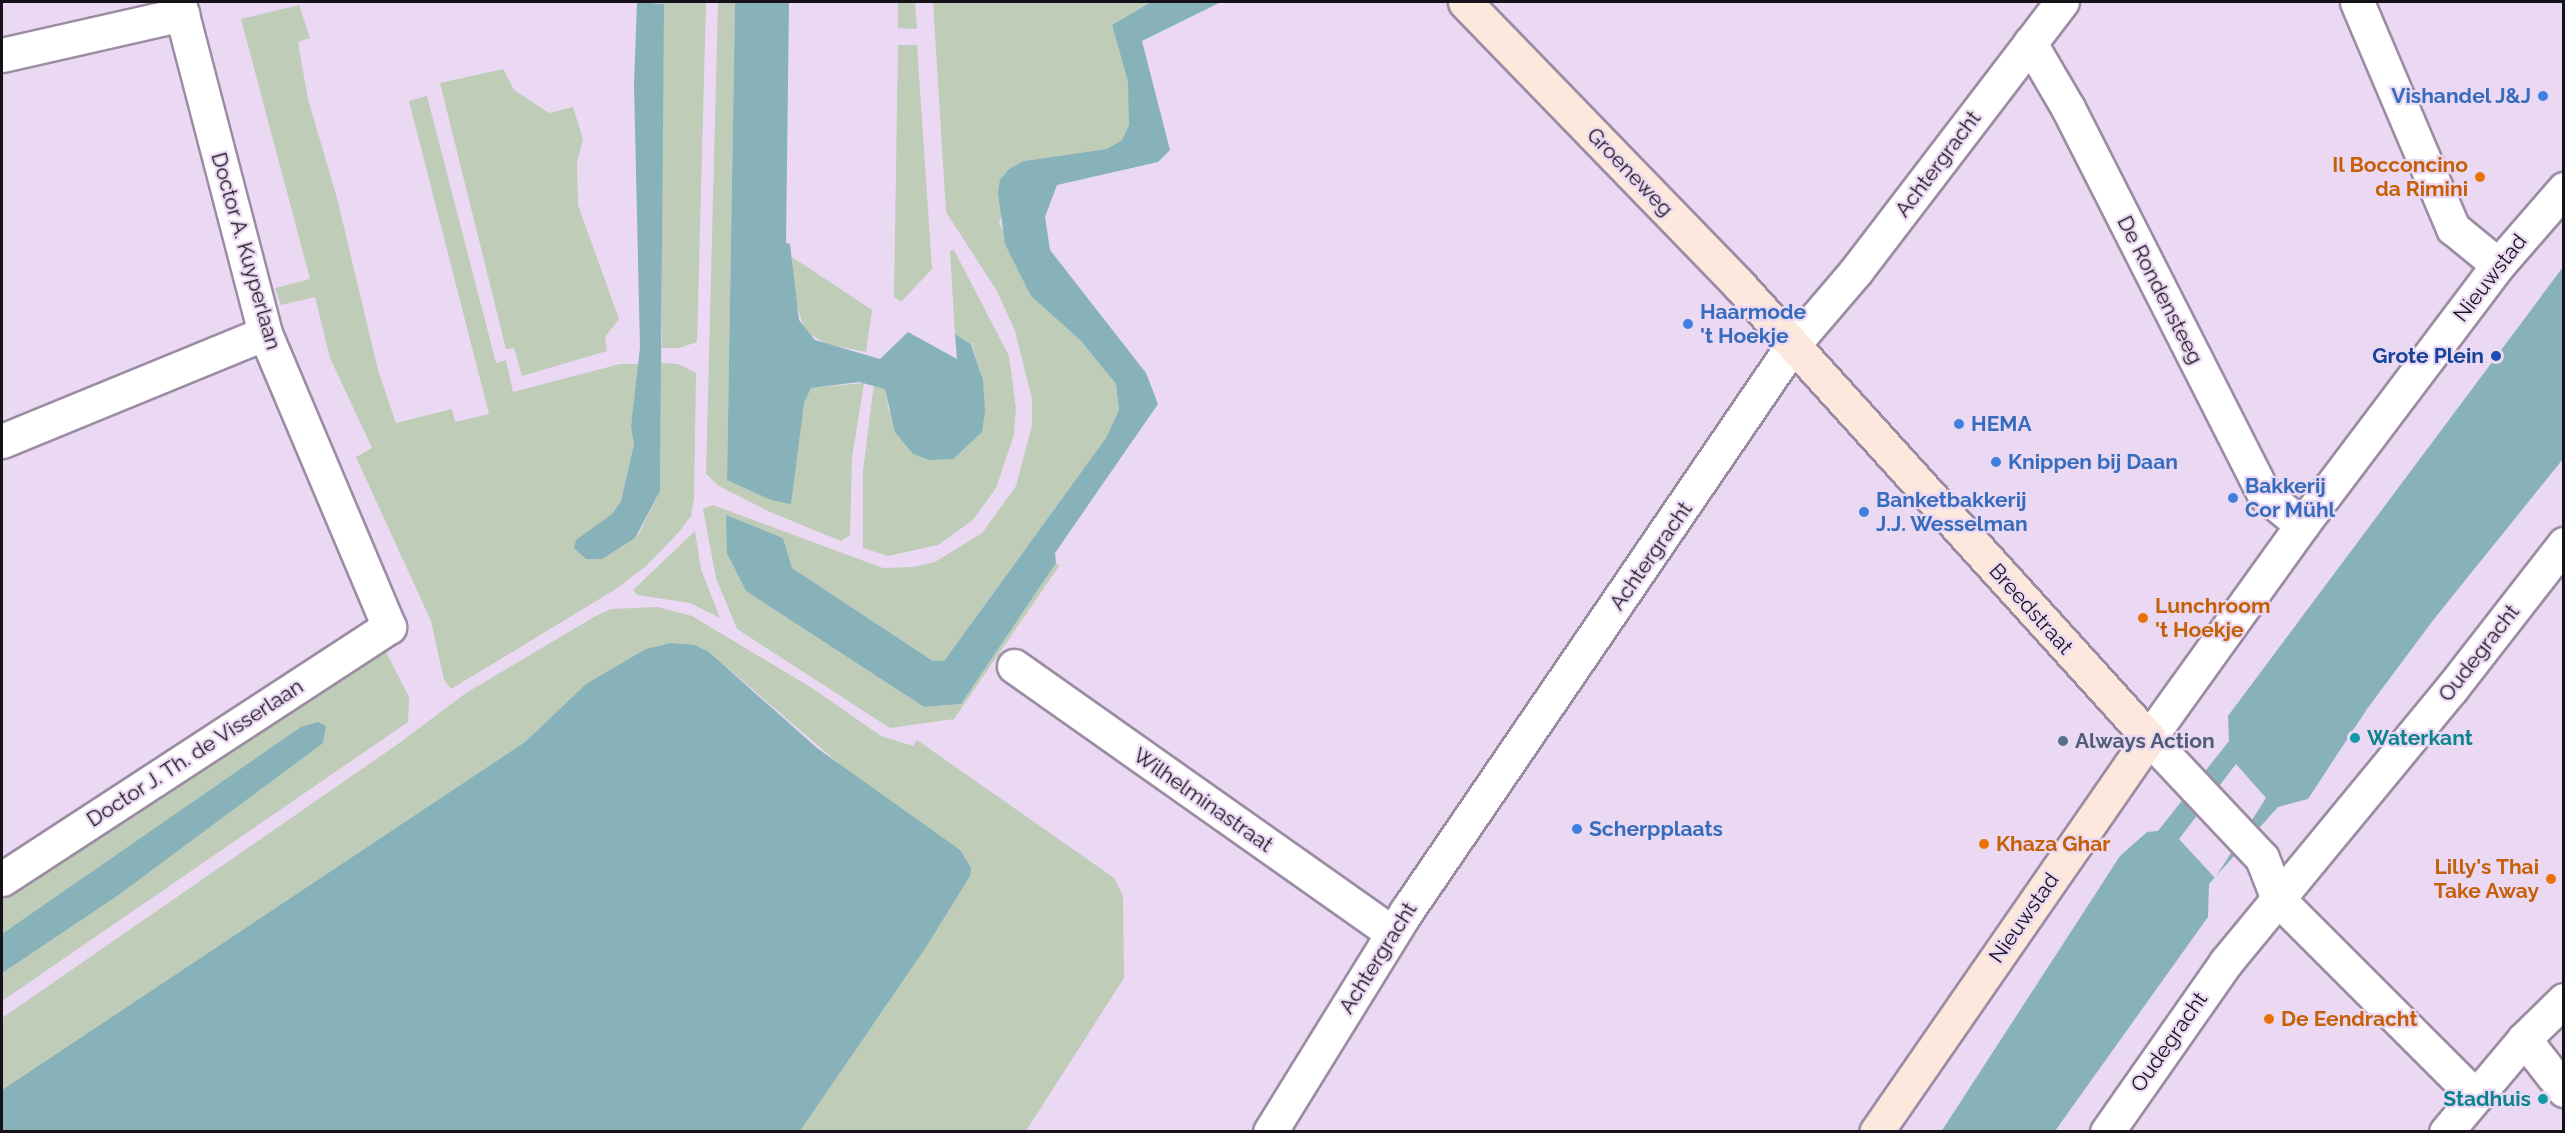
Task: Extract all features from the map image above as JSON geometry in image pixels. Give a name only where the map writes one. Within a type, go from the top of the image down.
[{"type":"street","name":"Groeneweg","points":[[1465,2],[1740,286],[1792,346]]},
{"type":"street","name":"Achtergracht","points":[[1270,1131],[1392,933],[1792,346],[1856,271],[2062,2]]},
{"type":"street","points":[[2357,2],[2454,228],[2498,265]]},
{"type":"street","points":[[2,55],[180,8]]},
{"type":"street","name":"Doctor A. Kuyperlaan","points":[[180,8],[265,333],[389,627]]},
{"type":"street","name":"De Rondensteeg","points":[[2030,43],[2068,108],[2264,494],[2302,525]]},
{"type":"street","name":"Nieuwstad","points":[[1876,1131],[2149,738],[2302,525],[2498,265],[2564,189]]},
{"type":"street","points":[[2,441],[265,333]]},
{"type":"street","name":"Breedstraat","points":[[1792,346],[2149,738]]},
{"type":"street","name":"Oudegracht","points":[[2107,1131],[2226,962],[2451,689],[2564,544]]},
{"type":"street","name":"Doctor J. Th. de Visserlaan","points":[[2,879],[389,627]]},
{"type":"street","name":"Wilhelminastraat","points":[[1014,666],[1392,933]]},
{"type":"street","points":[[2149,738],[2262,858],[2278,898],[2475,1096]]},
{"type":"street","points":[[2446,1131],[2524,1039],[2564,1000]]},
{"type":"street","points":[[2524,1039],[2564,1090]]},
{"type":"shaded area","points":[[637,2],[664,4],[660,491],[635,538],[602,559],[586,559],[574,548],[576,540],[612,514],[621,501],[634,444],[631,427],[640,348],[634,84]]},
{"type":"shaded area","points":[[662,2],[706,2],[697,342],[679,348],[662,348]]},
{"type":"shaded area","points":[[718,2],[735,2],[727,480],[804,403],[811,388],[864,383],[852,458],[850,535],[841,541],[770,512],[719,486],[706,474]]},
{"type":"shaded area","points":[[735,2],[789,2],[786,243],[790,244],[799,320],[815,340],[880,359],[908,332],[957,359],[955,334],[971,344],[983,380],[985,411],[982,432],[953,459],[929,460],[913,454],[895,432],[885,389],[859,382],[811,388],[804,403],[791,504],[771,500],[727,480]]},
{"type":"shaded area","points":[[898,2],[915,2],[917,29],[898,28]]},
{"type":"shaded area","points":[[933,2],[1151,2],[1112,25],[1128,82],[1129,125],[1122,140],[1108,149],[1024,161],[999,222],[1031,296],[1080,340],[1116,384],[1119,410],[1106,438],[944,661],[933,661],[792,568],[783,538],[726,516],[746,591],[924,707],[961,704],[1056,563],[1059,566],[954,719],[890,728],[737,629],[716,578],[703,509],[713,505],[883,568],[913,567],[935,562],[982,533],[1016,486],[1032,425],[1032,399],[1015,331],[997,291],[946,212]]},
{"type":"shaded area","points":[[1151,2],[1221,2],[1142,41],[1170,150],[1158,162],[1057,185],[1045,217],[1050,250],[1146,373],[1158,404],[1055,553],[1056,563],[961,704],[924,707],[746,591],[727,553],[726,515],[783,538],[792,568],[933,661],[944,661],[1106,438],[1119,410],[1116,384],[1080,340],[1031,296],[1005,244],[998,193],[1000,180],[1009,169],[1024,161],[1107,149],[1122,140],[1129,125],[1128,82],[1112,25]]},
{"type":"shaded area","points":[[299,5],[310,38],[298,42],[308,99],[337,198],[378,370],[396,423],[452,409],[455,422],[489,414],[409,101],[427,96],[496,363],[506,360],[513,392],[620,364],[640,364],[631,427],[634,444],[621,501],[612,514],[576,541],[635,538],[639,533],[660,491],[661,363],[678,364],[696,373],[694,498],[691,516],[679,532],[646,566],[616,589],[451,689],[444,680],[431,621],[356,457],[372,448],[330,358],[315,297],[281,305],[275,288],[310,279],[241,19]]},
{"type":"shaded area","points":[[898,45],[917,45],[932,269],[901,302],[894,297]]},
{"type":"shaded area","points":[[503,69],[514,90],[549,113],[573,107],[583,139],[577,163],[578,205],[619,319],[605,337],[607,351],[522,376],[514,348],[506,349],[440,83]]},
{"type":"shaded area","points":[[954,250],[1009,356],[1016,408],[1014,435],[996,488],[973,520],[938,545],[888,556],[863,548],[863,471],[874,384],[885,389],[889,411],[983,380],[972,344],[955,334],[950,251]]},
{"type":"shaded area","points":[[792,257],[872,310],[866,352],[826,344],[805,331],[793,293]]},
{"type":"shaded area","points":[[2563,267],[2563,459],[2434,619],[2367,709],[2308,799],[2278,807],[2209,884],[2208,917],[2055,1131],[1941,1132],[2120,856],[2147,832],[2158,831],[2229,741],[2228,716]]},
{"type":"shaded area","points":[[695,531],[701,569],[720,618],[690,603],[637,595],[633,590]]},
{"type":"shaded area","points":[[658,607],[692,616],[812,688],[881,736],[913,746],[917,740],[1114,878],[1123,896],[1124,978],[1026,1131],[800,1131],[970,876],[709,652],[586,684],[525,742],[2,1090],[2,1018],[398,744],[466,693],[611,609]]},
{"type":"shaded area","points":[[671,643],[695,645],[709,652],[817,748],[960,850],[971,868],[970,876],[926,947],[800,1131],[2,1131],[2,1090],[525,742],[586,684],[646,649]]},
{"type":"shaded area","points":[[382,644],[409,697],[408,722],[2,1001],[2,894]]},
{"type":"shaded area","points":[[318,722],[326,726],[323,743],[117,896],[2,973],[2,934],[301,727]]},
{"type":"pier","points":[[2236,764],[2266,798],[2215,878],[2179,839]]},
{"type":"place","name":"Vishandel J&J","points":[[2543,96]]},
{"type":"place","name":"Il Bocconcino da Rimini","points":[[2480,177]]},
{"type":"place","name":"Haarmode 't Hoekje","points":[[1688,324]]},
{"type":"place","name":"Grote Plein","points":[[2496,356]]},
{"type":"place","name":"HEMA","points":[[1959,424]]},
{"type":"place","name":"Knippen bij Daan","points":[[1996,462]]},
{"type":"place","name":"Bakkerij Cor Mühl","points":[[2233,498]]},
{"type":"place","name":"Banketbakkerij J.J. Wesselman","points":[[1864,512]]},
{"type":"place","name":"Lunchroom 't Hoekje","points":[[2143,618]]},
{"type":"place","name":"Waterkant","points":[[2355,738]]},
{"type":"place","name":"Always Action","points":[[2063,741]]},
{"type":"place","name":"Scherpplaats","points":[[1577,829]]},
{"type":"place","name":"Khaza Ghar","points":[[1984,844]]},
{"type":"place","name":"Lilly's Thai Take Away","points":[[2551,879]]},
{"type":"place","name":"De Eendracht","points":[[2269,1019]]},
{"type":"place","name":"Stadhuis","points":[[2543,1099]]}]
